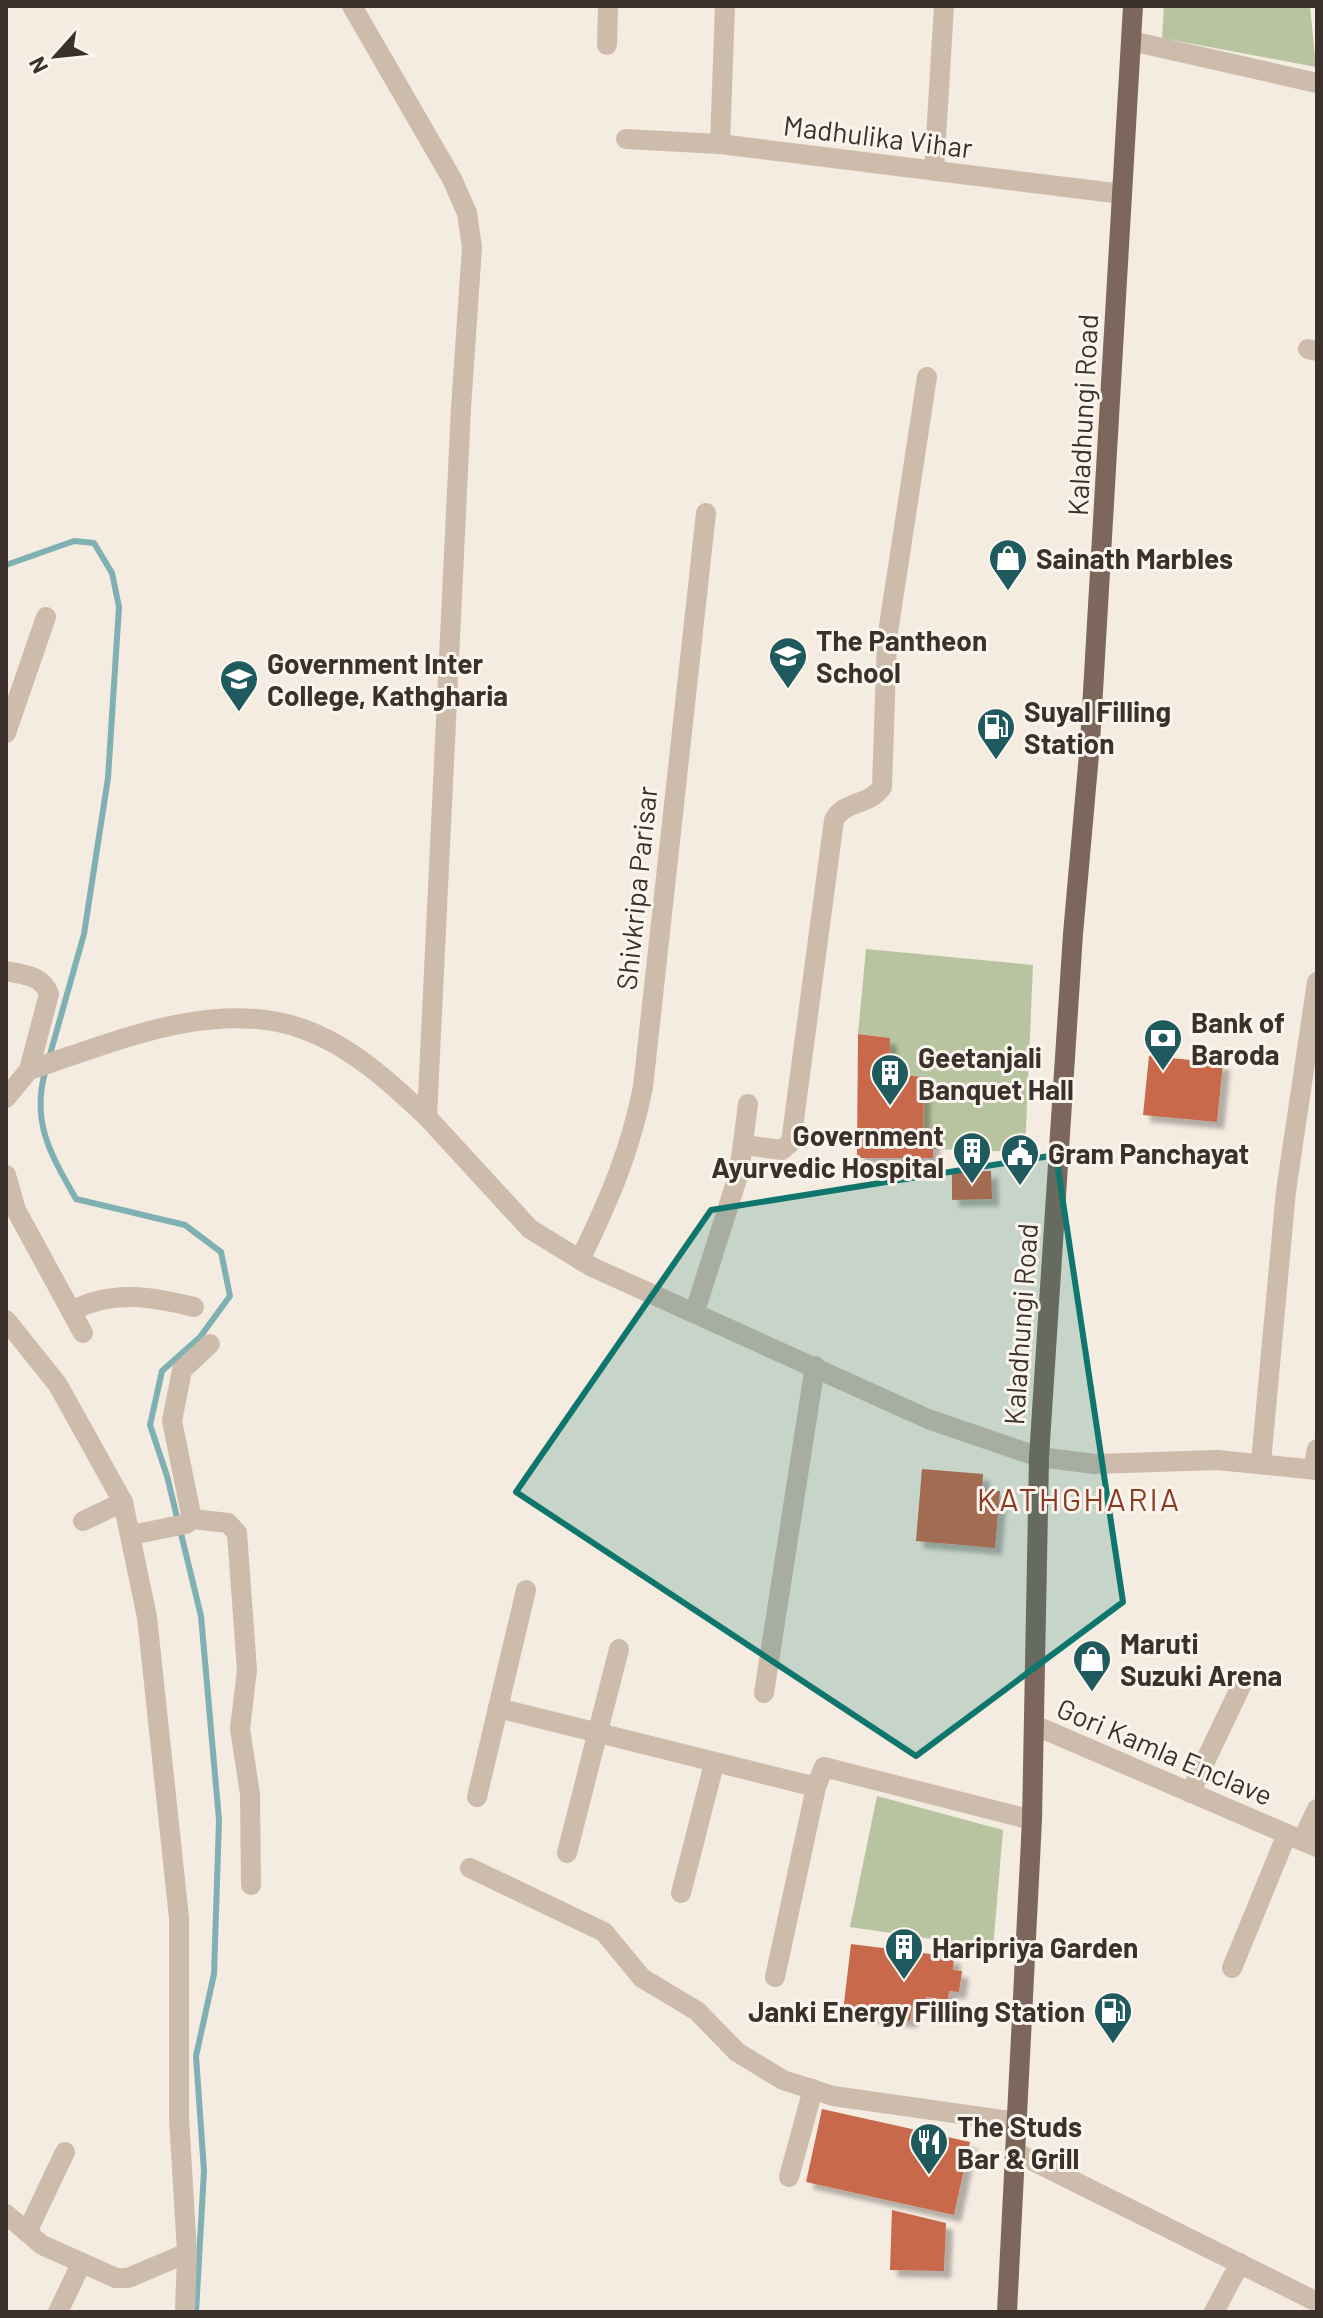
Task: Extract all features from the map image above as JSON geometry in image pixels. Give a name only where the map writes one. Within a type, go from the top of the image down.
[{"type":"main road","name":"Kaladhungi Road","points":[[1007,2312],[1032,1820],[1039,1457],[1073,934],[1090,743],[1133,6]]},
{"type":"street","points":[[352,6],[452,179],[467,213],[472,247],[460,423],[427,1117]]},
{"type":"street","points":[[607,45],[608,6]]},
{"type":"street","points":[[720,144],[725,6]]},
{"type":"street","points":[[934,171],[944,6]]},
{"type":"street","points":[[1131,41],[1317,83]]},
{"type":"street","name":"Madhulika Vihar","points":[[626,139],[720,144],[1122,194]]},
{"type":"street","points":[[744,1145],[782,1150],[791,1142],[834,820],[838,811],[872,797],[882,787],[887,639],[927,377]]},
{"type":"street","name":"Shivkripa Parisar","points":[[580,1260],[622,1169],[632,1140],[643,1087],[706,513]]},
{"type":"street","points":[[6,733],[46,617]]},
{"type":"street","points":[[6,971],[37,978],[45,984],[49,994],[29,1070],[6,1098]]},
{"type":"street","points":[[1261,1462],[1286,1191],[1317,982]]},
{"type":"street","points":[[29,1070],[108,1043],[206,1020],[251,1019],[303,1028],[352,1054],[390,1082],[427,1117],[530,1229],[580,1260],[928,1419],[1039,1457],[1095,1464],[1217,1460],[1316,1463]]},
{"type":"street","points":[[695,1311],[739,1173],[748,1104]]},
{"type":"street","points":[[6,1175],[16,1210],[83,1333]]},
{"type":"street","points":[[71,1311],[110,1297],[133,1295],[194,1307]]},
{"type":"street","points":[[6,1320],[58,1385],[123,1502],[147,1617],[179,1918],[179,2118],[187,2253],[185,2312]]},
{"type":"street","points":[[181,1524],[172,1421],[182,1370],[210,1344]]},
{"type":"street","points":[[764,1693],[815,1366]]},
{"type":"street","points":[[83,1521],[123,1502]]},
{"type":"street","points":[[131,1535],[181,1524],[228,1523],[237,1533],[247,1670],[240,1729],[250,1794],[251,1885]]},
{"type":"street","points":[[477,1797],[526,1590]]},
{"type":"street","points":[[567,1853],[619,1649]]},
{"type":"street","points":[[1190,1793],[1242,1684]]},
{"type":"street","points":[[498,1708],[816,1787]]},
{"type":"street","name":"Gori Kamla Enclave","points":[[1034,1725],[1302,1840]]},
{"type":"street","points":[[681,1893],[714,1764]]},
{"type":"street","points":[[775,1977],[821,1770],[827,1767],[1032,1820]]},
{"type":"street","points":[[1232,1968],[1317,1809]]},
{"type":"street","points":[[470,1868],[594,1925],[613,1940],[642,1978],[697,2011],[737,2052],[783,2080],[924,2111],[1018,2122]]},
{"type":"street","points":[[789,2177],[813,2089]]},
{"type":"street","points":[[27,2232],[65,2152]]},
{"type":"street","points":[[1017,2153],[1317,2302]]},
{"type":"street","points":[[6,2214],[42,2245],[116,2278],[128,2278],[187,2253]]},
{"type":"street","points":[[1214,2312],[1240,2263]]},
{"type":"street","points":[[58,2312],[81,2264]]},
{"type":"highlighted area","points":[[1056,1155],[1123,1602],[916,1756],[516,1492],[711,1210]]},
{"type":"green space","points":[[1164,6],[1310,6],[1316,67],[1162,38]]},
{"type":"green space","points":[[866,949],[1033,965],[1025,1152],[933,1149],[933,1137],[923,1137],[924,1077],[889,1074],[890,1038],[858,1034]]},
{"type":"green space","points":[[877,1796],[1003,1830],[993,1948],[850,1927]]},
{"type":"building","name":"Geetanjali Banquet Hall","points":[[858,1034],[890,1038],[889,1074],[924,1077],[923,1137],[933,1136],[933,1158],[857,1158]]},
{"type":"building","points":[[1149,1056],[1223,1063],[1217,1122],[1143,1115]]},
{"type":"building","name":"Government Ayurvedic Hospital","points":[[991,1171],[992,1199],[952,1200],[952,1172]]},
{"type":"building","points":[[922,1469],[983,1474],[982,1489],[1000,1491],[995,1548],[916,1541]]},
{"type":"building","name":"Haripriya Garden","points":[[851,1944],[954,1957],[953,1970],[962,1971],[959,1992],[949,1991],[948,2000],[926,1997],[925,2005],[913,2003],[910,2021],[843,2012]]},
{"type":"building","points":[[822,2109],[970,2142],[954,2215],[806,2182]]},
{"type":"building","points":[[892,2210],[946,2223],[944,2271],[890,2270]]},
{"type":"waterway","points":[[6,565],[74,541],[94,543],[112,573],[119,607],[108,778],[84,934],[49,1058]]},
{"type":"waterway","points":[[46,1069],[40,1105],[42,1121],[51,1152],[76,1199],[185,1225],[221,1252],[230,1296],[200,1337],[162,1371],[150,1425],[167,1476],[201,1616],[219,1820],[214,1974],[196,2056],[204,2171],[196,2312]]},
{"type":"place","name":"Sainath Marbles","points":[[1008,592]]},
{"type":"place","name":"The Pantheon School","points":[[788,690]]},
{"type":"place","name":"Government Inter College, Kathgharia","points":[[239,713]]},
{"type":"place","name":"Suyal Filling Station","points":[[996,761]]},
{"type":"place","name":"Bank of Baroda","points":[[1163,1072]]},
{"type":"place","name":"Geetanjali Banquet Hall","points":[[890,1107]]},
{"type":"place","name":"Government Ayurvedic Hospital","points":[[972,1185]]},
{"type":"place","name":"Gram Panchayat","points":[[1020,1187]]},
{"type":"place","name":"Maruti Suzuki Arena","points":[[1092,1693]]},
{"type":"place","name":"Haripriya Garden","points":[[904,1981]]},
{"type":"place","name":"Janki Energy Filling Station","points":[[1113,2045]]},
{"type":"place","name":"The Studs Bar & Grill","points":[[929,2176]]},
{"type":"district","name":"KATHGHARIA","points":[[1079,1498]]}]
